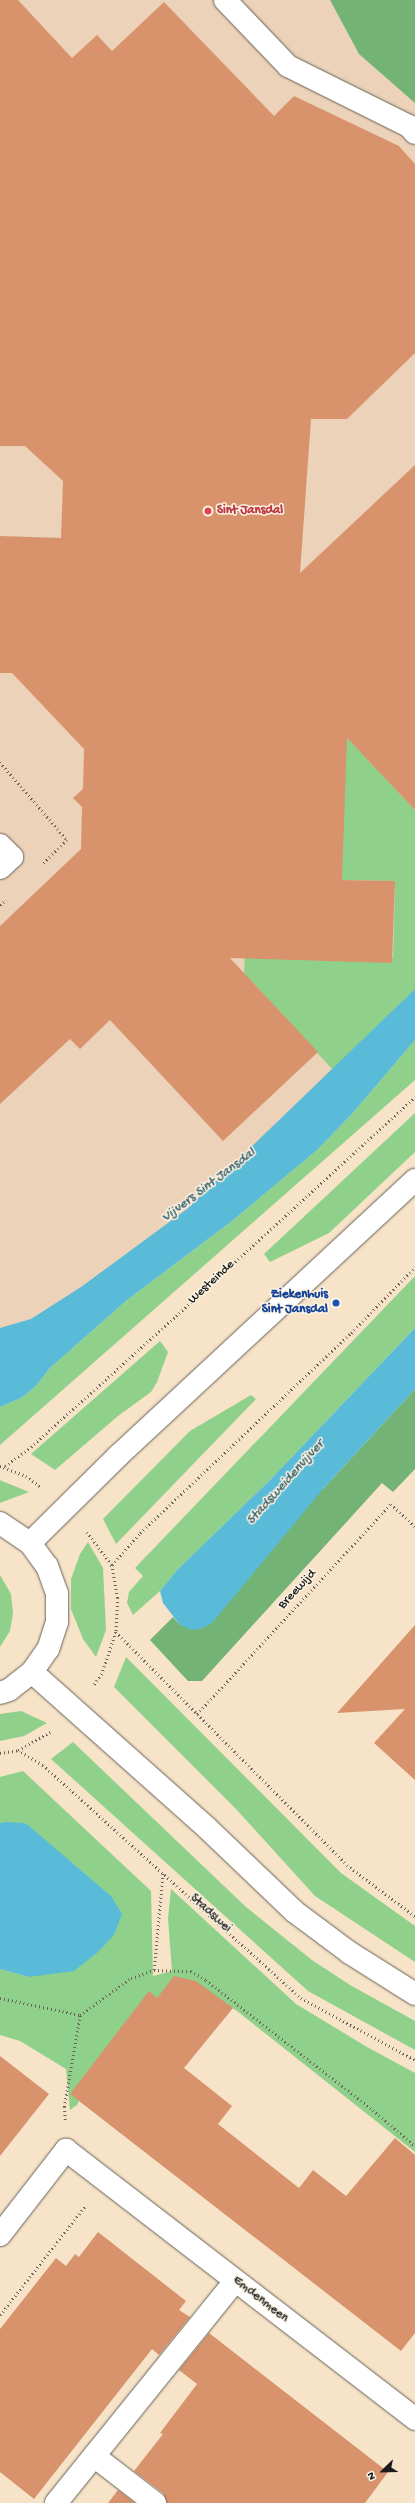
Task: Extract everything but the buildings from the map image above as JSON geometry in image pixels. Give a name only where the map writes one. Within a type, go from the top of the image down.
[{"type":"street","points":[[225,0],[288,66],[409,126],[415,133]]},
{"type":"street","points":[[0,845],[12,858],[0,868]]},
{"type":"street","points":[[30,1543],[119,1455],[415,1180]]},
{"type":"street","points":[[0,1523],[30,1543],[47,1566],[57,1593],[57,1622],[48,1649],[32,1672],[9,1690],[0,1692]]},
{"type":"street","points":[[32,1672],[206,1827],[295,1912],[350,1953],[415,1994]]},
{"type":"street","points":[[0,2235],[66,2150]]},
{"type":"street","name":"Emdenmeen","points":[[66,2150],[415,2419]]},
{"type":"street","points":[[56,2503],[235,2280]]},
{"type":"street","points":[[94,2456],[156,2503]]},
{"type":"path","name":"Westeinde","points":[[0,1466],[5,1466],[31,1447],[159,1332],[415,1097]]},
{"type":"path","points":[[112,1565],[140,1533],[350,1333],[415,1267]]},
{"type":"path","name":"Breewijd","points":[[197,1714],[391,1504],[415,1526]]},
{"type":"path","points":[[116,1632],[347,1865],[415,1916]]},
{"type":"path","name":"Stadswei","points":[[18,1750],[42,1765],[163,1871],[302,1998],[415,2060]]},
{"type":"path","points":[[154,1970],[163,1871]]},
{"type":"path","points":[[66,2150],[64,2107],[80,2015],[131,1978],[154,1970],[191,1971],[206,1980],[373,2110],[415,2146]]},
{"type":"path","points":[[0,1998],[80,2015]]},
{"type":"path","points":[[0,2315],[105,2181]]},
{"type":"shaded area","name":"Sint Jansdal","points":[[0,0],[415,0],[415,1022],[0,1368]]},
{"type":"green space","points":[[330,0],[415,0],[415,103],[359,54]]},
{"type":"green space","points":[[339,729],[415,810],[415,989],[333,1070],[244,973],[245,950],[392,959],[395,888],[390,881],[269,878]]},
{"type":"green space","points":[[415,1040],[415,1080],[0,1445],[0,1407],[21,1398],[36,1386],[50,1368],[127,1300],[232,1221],[317,1150],[351,1115]]},
{"type":"green space","points":[[415,1113],[415,1152],[329,1233],[270,1262],[264,1254]]},
{"type":"green space","points":[[415,1276],[415,1328],[270,1480],[178,1569],[160,1591],[133,1615],[127,1603],[129,1592],[143,1576],[135,1568]]},
{"type":"green space","points":[[160,1341],[168,1352],[157,1382],[151,1392],[118,1416],[55,1470],[31,1454]]},
{"type":"green space","points":[[415,1389],[415,1469],[393,1492],[382,1483],[202,1681],[188,1681],[150,1640],[173,1617],[180,1625],[323,1489]]},
{"type":"green space","points":[[251,1395],[256,1399],[116,1544],[103,1519],[190,1431]]},
{"type":"green space","points":[[0,1480],[2,1481],[29,1492],[0,1503]]},
{"type":"green space","points":[[88,1542],[103,1568],[106,1630],[96,1657],[83,1639],[71,1609],[71,1579],[80,1554]]},
{"type":"green space","points":[[0,1575],[11,1594],[13,1613],[10,1631],[0,1647]]},
{"type":"green space","points":[[126,1657],[341,1873],[415,1926],[415,1962],[315,1896],[236,1809],[114,1687]]},
{"type":"green space","points":[[21,1711],[47,1723],[24,1736],[0,1741],[0,1714]]},
{"type":"green space","points":[[73,1742],[246,1907],[312,1960],[350,1985],[415,2021],[415,2050],[308,1991],[51,1759]]},
{"type":"green space","points":[[23,1771],[151,1891],[153,1976],[172,1971],[168,1919],[171,1889],[296,2004],[367,2047],[415,2073],[415,2152],[237,2011],[210,1993],[95,2064],[77,2105],[70,2110],[66,2069],[20,2041],[0,2035],[0,1969],[29,1977],[28,1825],[23,1823],[0,1823],[0,1777]]},
{"type":"water","points":[[415,989],[415,1040],[351,1115],[317,1150],[232,1221],[127,1300],[50,1368],[36,1386],[21,1398],[0,1407],[0,1328],[31,1319],[81,1287],[187,1209]]},
{"type":"water","name":"Stadsweidenvijver","points":[[415,1328],[415,1389],[323,1489],[212,1623],[203,1628],[192,1630],[180,1625],[163,1603],[160,1591],[178,1569],[270,1480]]},
{"type":"water","points":[[0,1823],[24,1823],[28,1825],[111,1896],[122,1914],[114,1935],[98,1952],[74,1971],[29,1977],[0,1969]]},
{"type":"place","name":"Sint Jansdal","points":[[208,511]]},
{"type":"place","name":"Ziekenhuis Sint Jansdal","points":[[336,1303]]},
{"type":"water label","name":"Vijvers Sint Jansdal","points":[[209,1186]]}]
